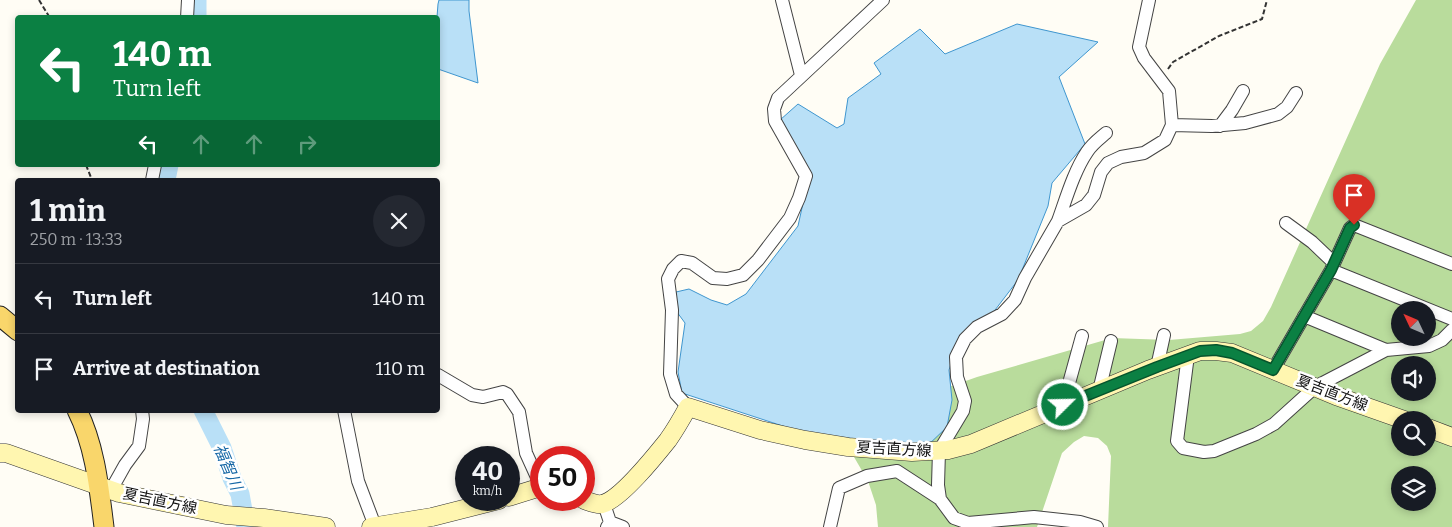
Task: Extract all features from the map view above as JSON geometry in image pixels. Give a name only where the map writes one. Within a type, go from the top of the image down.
[{"type":"main road","points":[[0,316],[15,328]]},
{"type":"main road","name":"夏吉直方線","points":[[688,407],[760,430],[804,440],[848,447],[903,452],[939,451],[971,444],[1188,355],[1200,351],[1216,350],[1232,353],[1391,415]]},
{"type":"main road","points":[[595,503],[604,504],[617,496],[669,438],[688,407]]},
{"type":"main road","points":[[78,413],[85,427],[104,488],[104,527]]},
{"type":"main road","points":[[1436,431],[1452,437]]},
{"type":"main road","name":"夏吉直方線","points":[[0,453],[6,453],[119,493],[226,515],[264,518],[326,527]]},
{"type":"main road","points":[[373,527],[456,511]]},
{"type":"street","points":[[187,15],[188,0]]},
{"type":"street","points":[[782,0],[801,75]]},
{"type":"street","points":[[688,407],[676,394],[670,374],[672,310],[668,279],[673,269],[681,261],[692,263],[712,278],[727,280],[743,275],[758,260],[790,218],[806,176],[775,121],[774,109],[778,98],[883,0]]},
{"type":"street","points":[[1058,220],[1086,205],[1094,195],[1101,172],[1108,163],[1121,157],[1144,152],[1165,140],[1172,125],[1169,91],[1144,58],[1139,47],[1149,0]]},
{"type":"street","points":[[1220,126],[1243,91]]},
{"type":"street","points":[[1172,125],[1220,126],[1245,124],[1278,114],[1287,107],[1296,93]]},
{"type":"street","points":[[940,499],[938,485],[939,451],[963,411],[965,401],[957,377],[956,357],[965,339],[977,327],[1002,314],[1015,300],[1025,278],[1058,220],[1077,170],[1086,153],[1106,132]]},
{"type":"street","points":[[1286,223],[1312,242],[1333,266],[1452,319]]},
{"type":"street","points":[[1273,370],[1333,266],[1350,228],[1354,225],[1452,264]]},
{"type":"street","points":[[1304,316],[1386,350]]},
{"type":"street","points":[[1188,355],[1178,441],[1183,448],[1204,452],[1256,434],[1274,424],[1315,387],[1386,350],[1429,346],[1442,340],[1452,330]]},
{"type":"street","points":[[1157,367],[1164,335]]},
{"type":"street","points":[[1063,405],[1082,336]]},
{"type":"street","points":[[1099,391],[1111,341]]},
{"type":"street","points":[[440,377],[472,395],[482,396],[503,392],[507,394],[519,412],[526,453],[530,462]]},
{"type":"street","points":[[104,488],[140,446],[142,413]]},
{"type":"street","points":[[345,413],[358,481],[373,527]]},
{"type":"street","points":[[830,527],[839,488],[867,476],[897,471],[940,499],[954,518],[968,523],[1034,517],[1080,522],[1096,527]]},
{"type":"street","points":[[604,504],[608,524],[623,527]]},
{"type":"path","points":[[39,0],[48,15]]},
{"type":"path","points":[[1160,79],[1173,62],[1219,36],[1262,20],[1267,0]]},
{"type":"green space","points":[[1416,0],[1452,0],[1452,527],[1108,527],[1111,456],[1107,446],[1098,438],[1084,436],[1062,453],[1037,527],[878,527],[876,505],[868,481],[847,445],[849,435],[898,405],[977,377],[1112,338],[1169,340],[1240,334],[1251,331],[1263,321],[1380,64]]},
{"type":"water","points":[[439,0],[469,0],[478,83],[440,70],[440,15],[437,15]]},
{"type":"water","points":[[1017,24],[1098,42],[1059,77],[1085,144],[1052,183],[1048,206],[1018,280],[992,314],[959,338],[949,370],[952,400],[947,427],[925,448],[801,432],[682,393],[678,372],[685,323],[674,308],[676,292],[689,289],[711,300],[727,305],[746,294],[798,226],[809,176],[780,120],[798,104],[837,128],[844,124],[848,98],[881,74],[874,63],[920,29],[945,54]]},
{"type":"waterway","name":"福智川","points":[[197,0],[197,15]]},
{"type":"waterway","name":"福智川","points":[[166,178],[169,167]]},
{"type":"waterway","name":"福智川","points":[[204,413],[222,448],[232,478],[240,494],[246,527]]},
{"type":"route","points":[[1063,405],[1200,351],[1216,350],[1232,353],[1273,370],[1331,270],[1350,228],[1354,225]]}]
